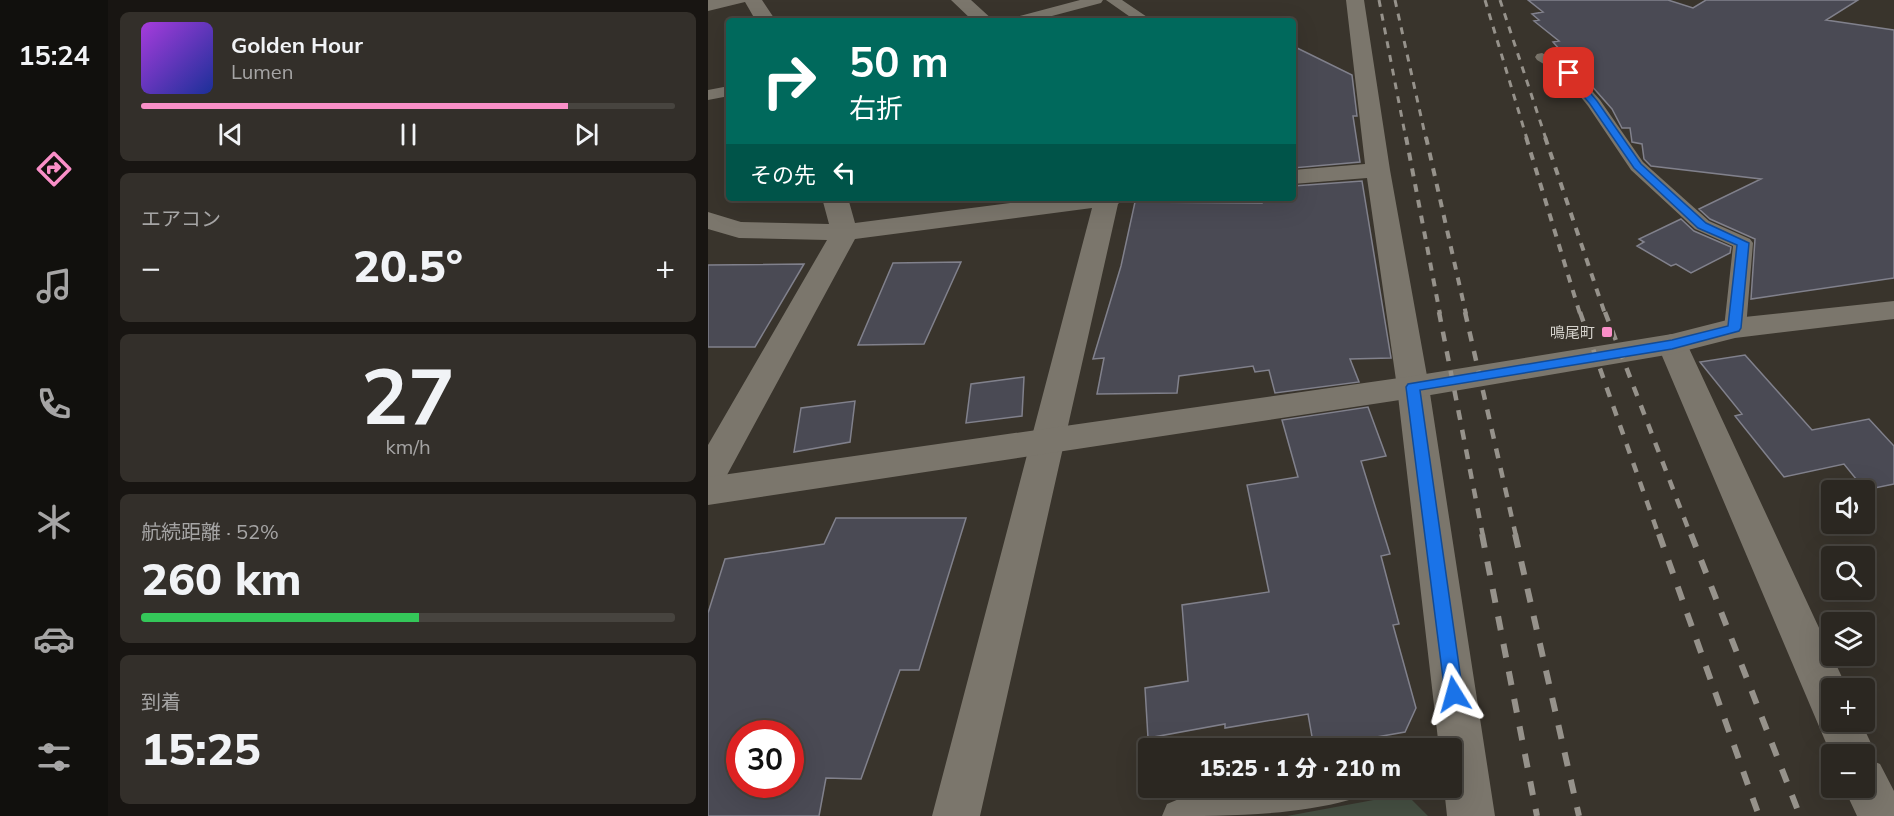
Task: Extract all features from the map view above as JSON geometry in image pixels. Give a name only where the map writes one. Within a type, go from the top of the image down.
[{"type":"street","points":[[708,5],[737,0]]},
{"type":"street","points":[[753,0],[764,18]]},
{"type":"street","points":[[960,0],[981,18]]},
{"type":"street","points":[[1355,0],[1378,170],[1413,387],[1455,738]]},
{"type":"street","points":[[1296,177],[1378,170]]},
{"type":"street","points":[[708,476],[845,232],[836,201]]},
{"type":"street","points":[[708,220],[739,230],[845,232],[1085,201]]},
{"type":"street","points":[[956,816],[1107,201]]},
{"type":"street","points":[[708,490],[1413,387],[1672,344],[1734,328],[1894,310]]},
{"type":"street","points":[[1672,344],[1821,680]]},
{"type":"street","points":[[1462,781],[1471,816]]},
{"type":"street","points":[[1872,798],[1881,816],[1894,812]]},
{"type":"lane","points":[[1028,18],[1096,0]]},
{"type":"lane","points":[[1113,0],[1141,18]]},
{"type":"lane","points":[[1542,57],[1569,73],[1645,174],[1702,225],[1743,243],[1734,328]]},
{"type":"lane","points":[[708,96],[726,92]]},
{"type":"lane","points":[[1179,816],[1281,798]]},
{"type":"green space","points":[[1384,798],[1410,798],[1428,816],[1287,816]]},
{"type":"building","points":[[1528,0],[1668,0],[1693,8],[1706,0],[1858,0],[1826,20],[1894,30],[1894,278],[1751,299],[1755,239],[1710,219],[1699,209],[1761,179],[1651,166],[1644,159],[1642,144],[1632,142],[1630,128],[1622,128],[1612,109],[1553,42],[1559,41],[1534,21],[1539,20],[1532,14],[1543,12]]},
{"type":"building","points":[[1296,47],[1352,75],[1357,116],[1353,116],[1360,162],[1296,168]]},
{"type":"building","points":[[1362,181],[1391,358],[1350,359],[1359,382],[1275,393],[1269,370],[1255,372],[1253,366],[1179,376],[1177,393],[1097,394],[1104,358],[1093,359],[1121,266],[1135,202],[1296,201],[1296,186]]},
{"type":"building","points":[[1681,219],[1694,231],[1731,247],[1730,253],[1691,273],[1676,264],[1671,266],[1637,246],[1644,242],[1639,239]]},
{"type":"building","points":[[961,262],[924,344],[858,345],[893,263]]},
{"type":"building","points":[[804,264],[755,347],[708,347],[708,265]]},
{"type":"building","points":[[1745,355],[1812,430],[1869,419],[1894,446],[1894,484],[1875,488],[1875,480],[1857,480],[1844,464],[1784,477],[1735,416],[1742,414],[1700,362]]},
{"type":"building","points":[[1024,377],[1022,416],[966,423],[971,384]]},
{"type":"building","points":[[855,401],[850,442],[794,452],[801,408]]},
{"type":"building","points":[[1368,407],[1386,456],[1361,461],[1390,554],[1381,556],[1399,624],[1393,625],[1416,708],[1405,732],[1371,738],[1312,738],[1308,714],[1225,728],[1225,724],[1148,738],[1145,688],[1188,681],[1182,605],[1269,592],[1247,485],[1298,477],[1282,420]]},
{"type":"building","points":[[836,518],[966,518],[919,670],[900,670],[861,779],[826,778],[819,816],[708,816],[708,613],[725,559],[824,544]]},
{"type":"railway","points":[[1379,0],[1406,139]]},
{"type":"railway","points":[[1395,0],[1426,139]]},
{"type":"railway","points":[[1485,0],[1527,139]]},
{"type":"railway","points":[[1500,0],[1546,139]]},
{"type":"railway","points":[[1406,137],[1440,314]]},
{"type":"railway","points":[[1426,137],[1466,314]]},
{"type":"railway","points":[[1526,137],[1580,314]]},
{"type":"railway","points":[[1545,137],[1605,314]]},
{"type":"railway","points":[[1439,312],[1483,536]]},
{"type":"railway","points":[[1465,312],[1516,536]]},
{"type":"railway","points":[[1580,312],[1659,536]]},
{"type":"railway","points":[[1605,312],[1691,536]]},
{"type":"railway","points":[[1482,534],[1537,816]]},
{"type":"railway","points":[[1515,534],[1579,816]]},
{"type":"railway","points":[[1659,534],[1759,816]]},
{"type":"railway","points":[[1691,534],[1800,816]]},
{"type":"place","name":"鳴尾町","points":[[1607,332]]},
{"type":"route","points":[[1454,694],[1413,387],[1672,344],[1734,328],[1743,243],[1702,225],[1637,166],[1569,73]]}]
